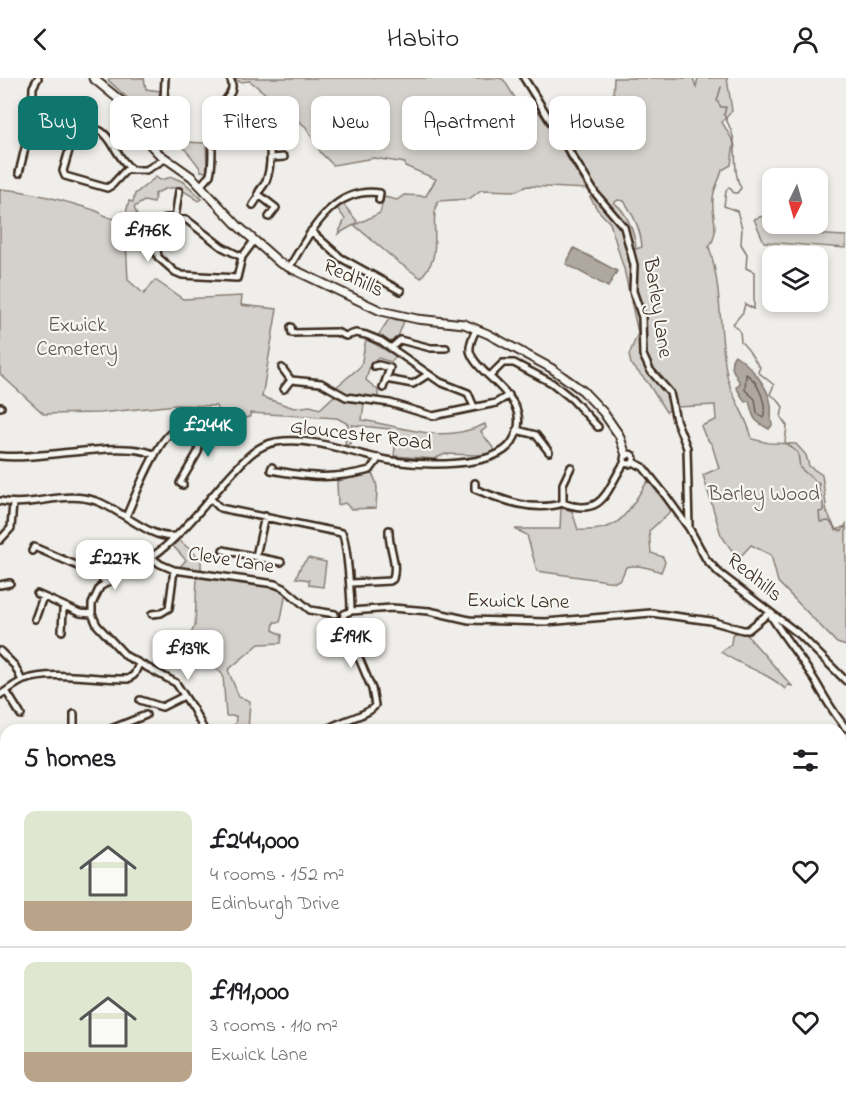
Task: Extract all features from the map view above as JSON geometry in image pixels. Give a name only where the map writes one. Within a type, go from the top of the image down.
[{"type":"street","points":[[19,173],[32,119],[33,87],[38,78]]},
{"type":"street","name":"Redhills","points":[[93,78],[121,101],[146,140],[165,159],[201,185],[254,241],[289,268],[381,311],[417,319],[456,322],[476,330],[557,371],[583,391],[614,427],[626,458],[633,456],[633,462],[643,467],[652,477],[689,528],[706,559],[719,573],[769,613],[788,625],[846,681]]},
{"type":"street","points":[[164,96],[165,78]]},
{"type":"street","points":[[229,96],[233,87],[230,78]]},
{"type":"street","name":"Barley Lane","points":[[524,78],[594,193],[624,227],[634,265],[633,291],[642,317],[643,355],[650,370],[670,393],[676,420],[687,448],[689,528]]},
{"type":"street","points":[[98,130],[102,131],[130,168],[146,170],[165,159]]},
{"type":"street","points":[[70,150],[63,171],[65,176],[107,188],[130,168]]},
{"type":"street","points":[[201,185],[210,175],[211,150]]},
{"type":"street","points":[[269,150],[271,158],[265,183],[258,191],[260,196],[276,208],[269,217]]},
{"type":"street","points":[[271,158],[284,158]]},
{"type":"street","points":[[175,218],[179,191]]},
{"type":"street","points":[[289,268],[311,231],[341,199],[360,192],[379,196],[387,194]]},
{"type":"street","points":[[253,205],[260,196]]},
{"type":"street","points":[[243,257],[222,247],[189,221],[165,218],[160,222],[157,249],[159,259],[175,272],[197,277],[233,279],[238,275],[243,257],[254,241]]},
{"type":"street","points":[[311,231],[340,258],[390,288],[401,291]]},
{"type":"street","points":[[476,330],[470,346],[471,354],[509,395],[517,415],[517,430],[536,435],[547,444],[549,452]]},
{"type":"street","points":[[290,332],[336,332],[347,339],[356,333],[366,335],[391,348],[427,375],[468,393],[473,399],[474,406]]},
{"type":"street","points":[[391,348],[400,340],[430,348],[442,346]]},
{"type":"street","points":[[491,375],[503,363],[514,363],[558,388],[595,418],[598,428]]},
{"type":"street","points":[[374,366],[390,368],[383,388]]},
{"type":"street","points":[[282,368],[291,380],[301,385],[311,380],[321,382],[329,392],[346,397],[390,403],[425,415],[438,415],[496,403],[509,395]]},
{"type":"street","points":[[386,379],[413,384],[427,375]]},
{"type":"street","points":[[284,389],[291,380]]},
{"type":"street","points":[[126,517],[164,438],[172,431],[217,429],[234,423]]},
{"type":"street","points":[[179,483],[198,452],[202,430]]},
{"type":"street","name":"Gloucester Road","points":[[105,583],[160,551],[249,454],[269,444],[287,441],[318,444],[379,458],[442,463],[490,458],[504,452],[514,440],[517,430]]},
{"type":"street","points":[[0,456],[21,457],[135,448],[155,455]]},
{"type":"street","points":[[271,470],[317,478],[336,477],[370,470],[379,458]]},
{"type":"street","points":[[473,488],[503,500],[530,506],[550,507],[563,503],[584,508],[601,501],[607,495],[626,458]]},
{"type":"street","points":[[563,503],[562,493],[566,474],[571,467]]},
{"type":"street","points":[[557,470],[566,474]]},
{"type":"street","points":[[0,501],[14,503],[75,496],[97,501],[159,536],[176,536]]},
{"type":"street","points":[[210,498],[220,508],[342,533],[351,583],[351,610],[345,614],[343,620],[373,689],[375,705],[368,713],[336,724]]},
{"type":"street","points":[[0,540],[11,528],[14,503]]},
{"type":"street","points":[[256,556],[265,516]]},
{"type":"street","points":[[351,583],[393,579],[394,558],[389,532],[397,535]]},
{"type":"street","points":[[159,536],[160,551]]},
{"type":"street","points":[[34,547],[99,575],[105,583],[94,594],[92,614],[97,625],[119,651],[172,681],[200,724]]},
{"type":"street","points":[[228,558],[226,550],[281,562]]},
{"type":"street","name":"Cleve Lane","points":[[151,558],[174,570],[275,584],[284,588],[310,610],[335,614]]},
{"type":"street","points":[[152,614],[162,613],[169,608],[174,570]]},
{"type":"street","points":[[2,586],[10,583]]},
{"type":"street","points":[[35,619],[40,596],[80,613],[92,614]]},
{"type":"street","points":[[61,629],[63,610],[66,607]]},
{"type":"street","name":"Exwick Lane","points":[[351,610],[392,608],[429,610],[469,620],[546,622],[651,613],[711,621],[743,630],[748,630],[769,613]]},
{"type":"street","points":[[769,613],[780,633],[818,685],[826,704],[843,724]]},
{"type":"street","points":[[780,633],[788,625]]},
{"type":"street","points":[[0,651],[12,662],[22,681]]},
{"type":"street","points":[[0,695],[22,681],[79,676],[126,679],[134,675],[140,664]]},
{"type":"street","points":[[6,691],[21,715]]},
{"type":"street","points":[[140,700],[162,707],[184,696]]},
{"type":"street","points":[[74,714],[74,724]]},
{"type":"street","points":[[126,724],[146,715]]},
{"type":"green space","points":[[111,78],[144,78],[146,89],[160,91],[159,96],[125,96],[108,80]]},
{"type":"green space","points":[[233,78],[500,78],[504,80],[514,96],[402,96],[402,150],[537,150],[537,109],[549,128],[549,150],[563,150],[587,189],[527,186],[516,191],[481,190],[469,199],[438,201],[435,216],[434,254],[421,278],[354,225],[338,234],[345,219],[337,208],[343,204],[357,221],[355,225],[380,213],[384,197],[397,200],[404,195],[426,196],[436,179],[405,166],[405,163],[374,158],[333,165],[319,150],[390,150],[390,96],[311,96],[311,136],[299,121],[299,96],[268,96],[250,81],[240,82]]},
{"type":"green space","name":"Barley Wood","points":[[614,78],[693,78],[696,87],[698,78],[727,78],[732,111],[722,122],[734,143],[731,165],[722,170],[714,192],[715,229],[713,241],[709,247],[716,277],[728,379],[752,439],[769,443],[796,444],[806,455],[809,466],[822,475],[827,512],[836,530],[842,531],[846,524],[846,646],[837,643],[778,582],[771,555],[751,545],[738,559],[721,535],[703,475],[719,468],[712,445],[701,426],[716,420],[715,405],[676,407],[666,412],[648,383],[631,364],[629,355],[638,333],[624,269],[610,223],[590,197],[594,188],[572,150],[646,150],[646,96],[613,96]],"holes":[[[618,200],[624,201],[633,217],[642,247],[636,249],[630,223],[623,211],[614,203]]]},
{"type":"green space","points":[[190,142],[202,143],[202,150],[206,150],[207,172],[201,171],[185,150],[190,150]]},
{"type":"green space","name":"Exwick Cemetery","points":[[156,177],[160,180],[172,177],[184,182],[202,199],[199,201],[178,188],[168,188],[155,194],[154,203],[144,201],[134,207],[138,218],[132,237],[126,241],[128,280],[144,294],[155,280],[183,299],[242,296],[241,305],[277,309],[262,397],[294,408],[310,406],[320,409],[334,396],[345,401],[364,403],[362,420],[438,434],[469,430],[485,424],[486,428],[481,432],[496,452],[479,455],[445,454],[434,459],[394,456],[396,439],[390,429],[352,425],[350,444],[345,444],[348,424],[337,418],[250,413],[250,417],[221,422],[216,406],[176,405],[100,413],[44,414],[0,374],[0,189],[47,197],[120,219],[122,212],[126,213],[129,201],[133,202],[135,194]]},
{"type":"green space","points":[[762,216],[762,234],[846,236],[846,248],[764,242],[754,219]]},
{"type":"green space","points":[[389,319],[404,321],[398,337],[392,343],[378,336]]},
{"type":"green space","points":[[366,339],[396,356],[391,362],[378,358],[370,365],[366,380],[378,390],[378,397],[349,395],[335,388],[361,366]]},
{"type":"green space","points":[[372,474],[377,486],[376,508],[351,509],[345,503],[338,505],[337,481]]},
{"type":"green space","points":[[648,481],[672,510],[649,531],[651,553],[663,557],[665,562],[661,572],[630,566],[626,567],[621,579],[615,582],[537,571],[527,535],[515,529],[560,529],[561,508],[572,511],[578,530],[605,528],[614,524],[628,512]]},
{"type":"green space","points":[[179,540],[201,559],[201,568],[205,573],[178,569],[186,560],[173,546]]},
{"type":"green space","points":[[308,558],[326,562],[323,587],[309,585],[309,580],[296,578],[301,566]]},
{"type":"green space","points":[[197,576],[262,585],[286,592],[280,622],[274,622],[273,630],[282,635],[281,643],[259,644],[228,670],[239,697],[250,701],[248,724],[235,724],[236,716],[226,716],[223,675],[191,642],[190,634],[195,626]]},
{"type":"green space","points":[[737,632],[745,633],[792,686],[788,685],[785,689],[771,678],[721,652],[731,644],[732,635]]},
{"type":"water","points":[[574,248],[617,271],[608,287],[566,264]]},
{"type":"water","points":[[735,355],[747,364],[767,391],[772,425],[769,429],[756,420],[749,401],[745,402],[736,387],[740,383],[732,365]]},
{"type":"waterway","points":[[721,87],[717,101],[721,107],[726,107],[724,115],[733,138],[736,171],[741,188],[734,193],[729,187],[726,191],[724,206],[737,211],[742,228],[741,244],[747,254],[746,268],[754,272],[754,309],[745,304],[743,312],[733,324],[740,331],[741,342],[760,367],[758,372],[774,385],[770,394],[783,407],[781,417],[787,426],[785,442],[798,453],[800,468],[819,484],[823,504],[823,511],[819,512],[820,522],[829,521],[837,530],[846,528]]}]
